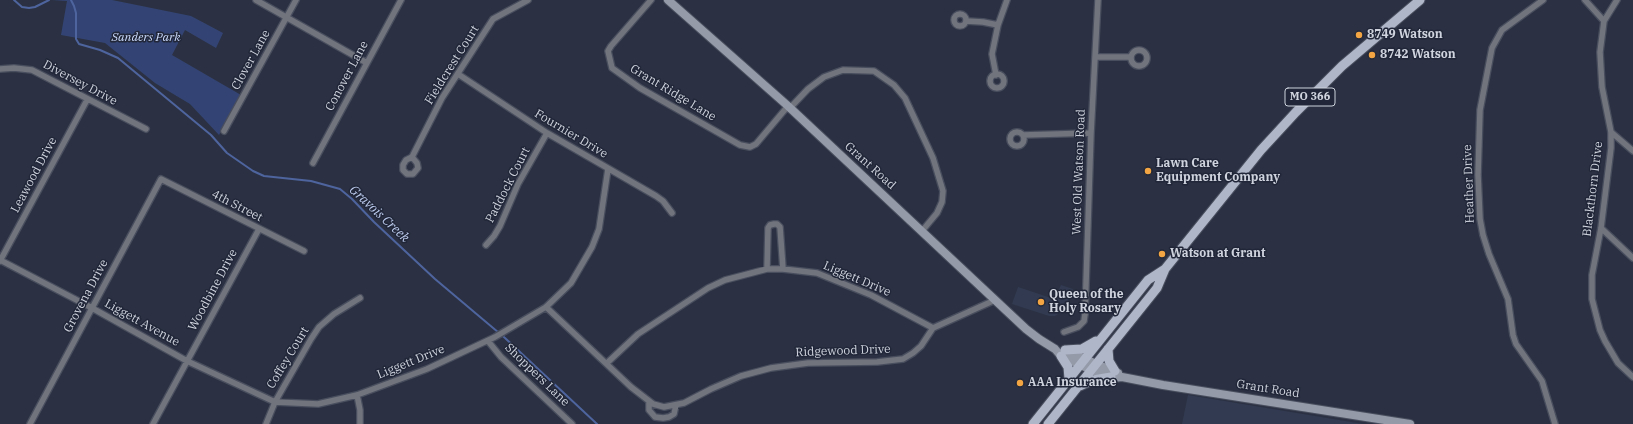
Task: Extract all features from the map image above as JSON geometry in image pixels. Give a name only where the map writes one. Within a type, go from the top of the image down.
[{"type":"main road","name":"MO 366","points":[[1048,424],[1157,288],[1165,269],[1243,171],[1296,112],[1360,50],[1420,0]]},
{"type":"main road","name":"MO 366","points":[[1033,424],[1148,280],[1165,269]]},
{"type":"main road","points":[[1069,379],[1068,367],[1061,351],[1082,349],[1101,339]]},
{"type":"main road","points":[[1078,386],[1094,380],[1116,375],[1109,361],[1108,349]]},
{"type":"street","points":[[256,0],[367,63]]},
{"type":"street","name":"Clover Lane","points":[[224,130],[296,0]]},
{"type":"street","name":"Conover Lane","points":[[313,163],[401,0]]},
{"type":"street","name":"Fieldcrest Court","points":[[412,158],[442,98],[493,20],[528,0]]},
{"type":"street","name":"Grant Ridge Lane","points":[[651,0],[608,51],[612,68],[640,88],[740,145],[750,147],[756,144],[788,108]]},
{"type":"street","name":"Grant Road","points":[[668,0],[788,108],[1039,339],[1082,362],[1116,375],[1163,385],[1410,424]]},
{"type":"street","points":[[996,75],[992,54],[998,26],[1007,0]]},
{"type":"street","name":"West Old Watson Road","points":[[1064,332],[1078,327],[1084,321],[1085,314],[1091,133],[1098,0]]},
{"type":"street","name":"Heather Drive","points":[[1543,0],[1502,30],[1492,48],[1480,110],[1478,176],[1480,219],[1483,235],[1489,254],[1508,299],[1513,335],[1516,344],[1542,381],[1556,424]]},
{"type":"street","points":[[1585,0],[1604,21],[1617,0]]},
{"type":"street","points":[[966,21],[983,22],[998,26]]},
{"type":"street","name":"Blackthorn Drive","points":[[1604,21],[1600,52],[1602,87],[1611,132],[1611,148],[1601,228],[1592,275],[1592,300],[1600,330],[1605,341],[1618,363],[1633,377]]},
{"type":"street","points":[[1096,57],[1131,57]]},
{"type":"street","name":"Diversey Drive","points":[[0,69],[14,68],[32,70],[87,100],[146,129]]},
{"type":"street","points":[[788,108],[824,77],[843,70],[874,72],[894,85],[905,98],[933,158],[944,191],[942,202],[937,214],[922,231]]},
{"type":"street","name":"Fournier Drive","points":[[458,74],[547,134],[656,196],[663,201],[672,213]]},
{"type":"street","name":"Leawood Drive","points":[[0,260],[87,100]]},
{"type":"street","points":[[1611,132],[1633,151]]},
{"type":"street","points":[[1023,135],[1091,133]]},
{"type":"street","name":"Paddock Court","points":[[486,245],[500,226],[518,184],[547,134]]},
{"type":"street","name":"Liggett Drive","points":[[275,402],[318,404],[357,395],[427,369],[488,341],[546,307],[572,283],[592,247],[599,229],[608,169]]},
{"type":"street","name":"4th Street","points":[[161,179],[304,251]]},
{"type":"street","name":"Grovena Drive","points":[[30,424],[161,179]]},
{"type":"street","points":[[767,269],[768,228],[770,225],[774,224],[777,224],[780,227],[783,269]]},
{"type":"street","points":[[1601,228],[1633,258]]},
{"type":"street","name":"Woodbine Drive","points":[[153,424],[259,229]]},
{"type":"street","name":"Liggett Avenue","points":[[0,260],[92,308],[187,361],[275,402]]},
{"type":"street","name":"Liggett Drive","points":[[607,364],[638,334],[708,288],[725,280],[767,269],[783,269],[817,273],[871,295],[933,328]]},
{"type":"street","name":"Coffey Court","points":[[266,424],[275,402],[319,327],[334,314],[360,298]]},
{"type":"street","points":[[933,328],[995,300]]},
{"type":"street","name":"Ridgewood Drive","points":[[546,307],[649,402],[664,407],[676,405],[741,376],[771,368],[808,363],[877,362],[903,359],[921,346],[933,328]]},
{"type":"street","name":"Shoppers Lane","points":[[488,341],[501,357],[572,424]]},
{"type":"street","points":[[357,395],[360,410],[360,424]]},
{"type":"street","name":"Ridgewood Drive","points":[[649,402],[649,410],[655,417],[663,418],[669,418],[674,414],[676,405]]},
{"type":"shaded area","name":"Queen of the Holy Rosary","points":[[1061,285],[1073,289],[1066,311],[1060,310],[1055,316],[1049,316],[1012,304],[1018,287],[1054,299]]},
{"type":"shaded area","points":[[1188,395],[1321,417],[1363,424],[1182,424]]},
{"type":"green space","name":"Sanders Park","points":[[52,0],[112,0],[191,16],[223,33],[216,48],[185,30],[172,55],[241,95],[219,135],[190,104],[155,83],[105,43],[61,35],[67,1]]},
{"type":"waterway","name":"Gravois Creek","points":[[14,0],[22,7],[29,8],[35,7],[49,0]]},
{"type":"waterway","name":"Gravois Creek","points":[[71,0],[76,13],[76,39],[79,44],[100,50],[118,58],[211,135],[227,153],[253,171],[264,176],[311,181],[340,189],[435,279],[505,338],[597,424]]},
{"type":"place","name":"8749 Watson","points":[[1359,35]]},
{"type":"place","name":"8742 Watson","points":[[1372,55]]},
{"type":"place","name":"Lawn Care Equipment Company","points":[[1148,171]]},
{"type":"place","name":"Watson at Grant","points":[[1162,254]]},
{"type":"place","name":"Queen of the Holy Rosary","points":[[1041,302]]},
{"type":"place","name":"AAA Insurance","points":[[1020,383]]}]
